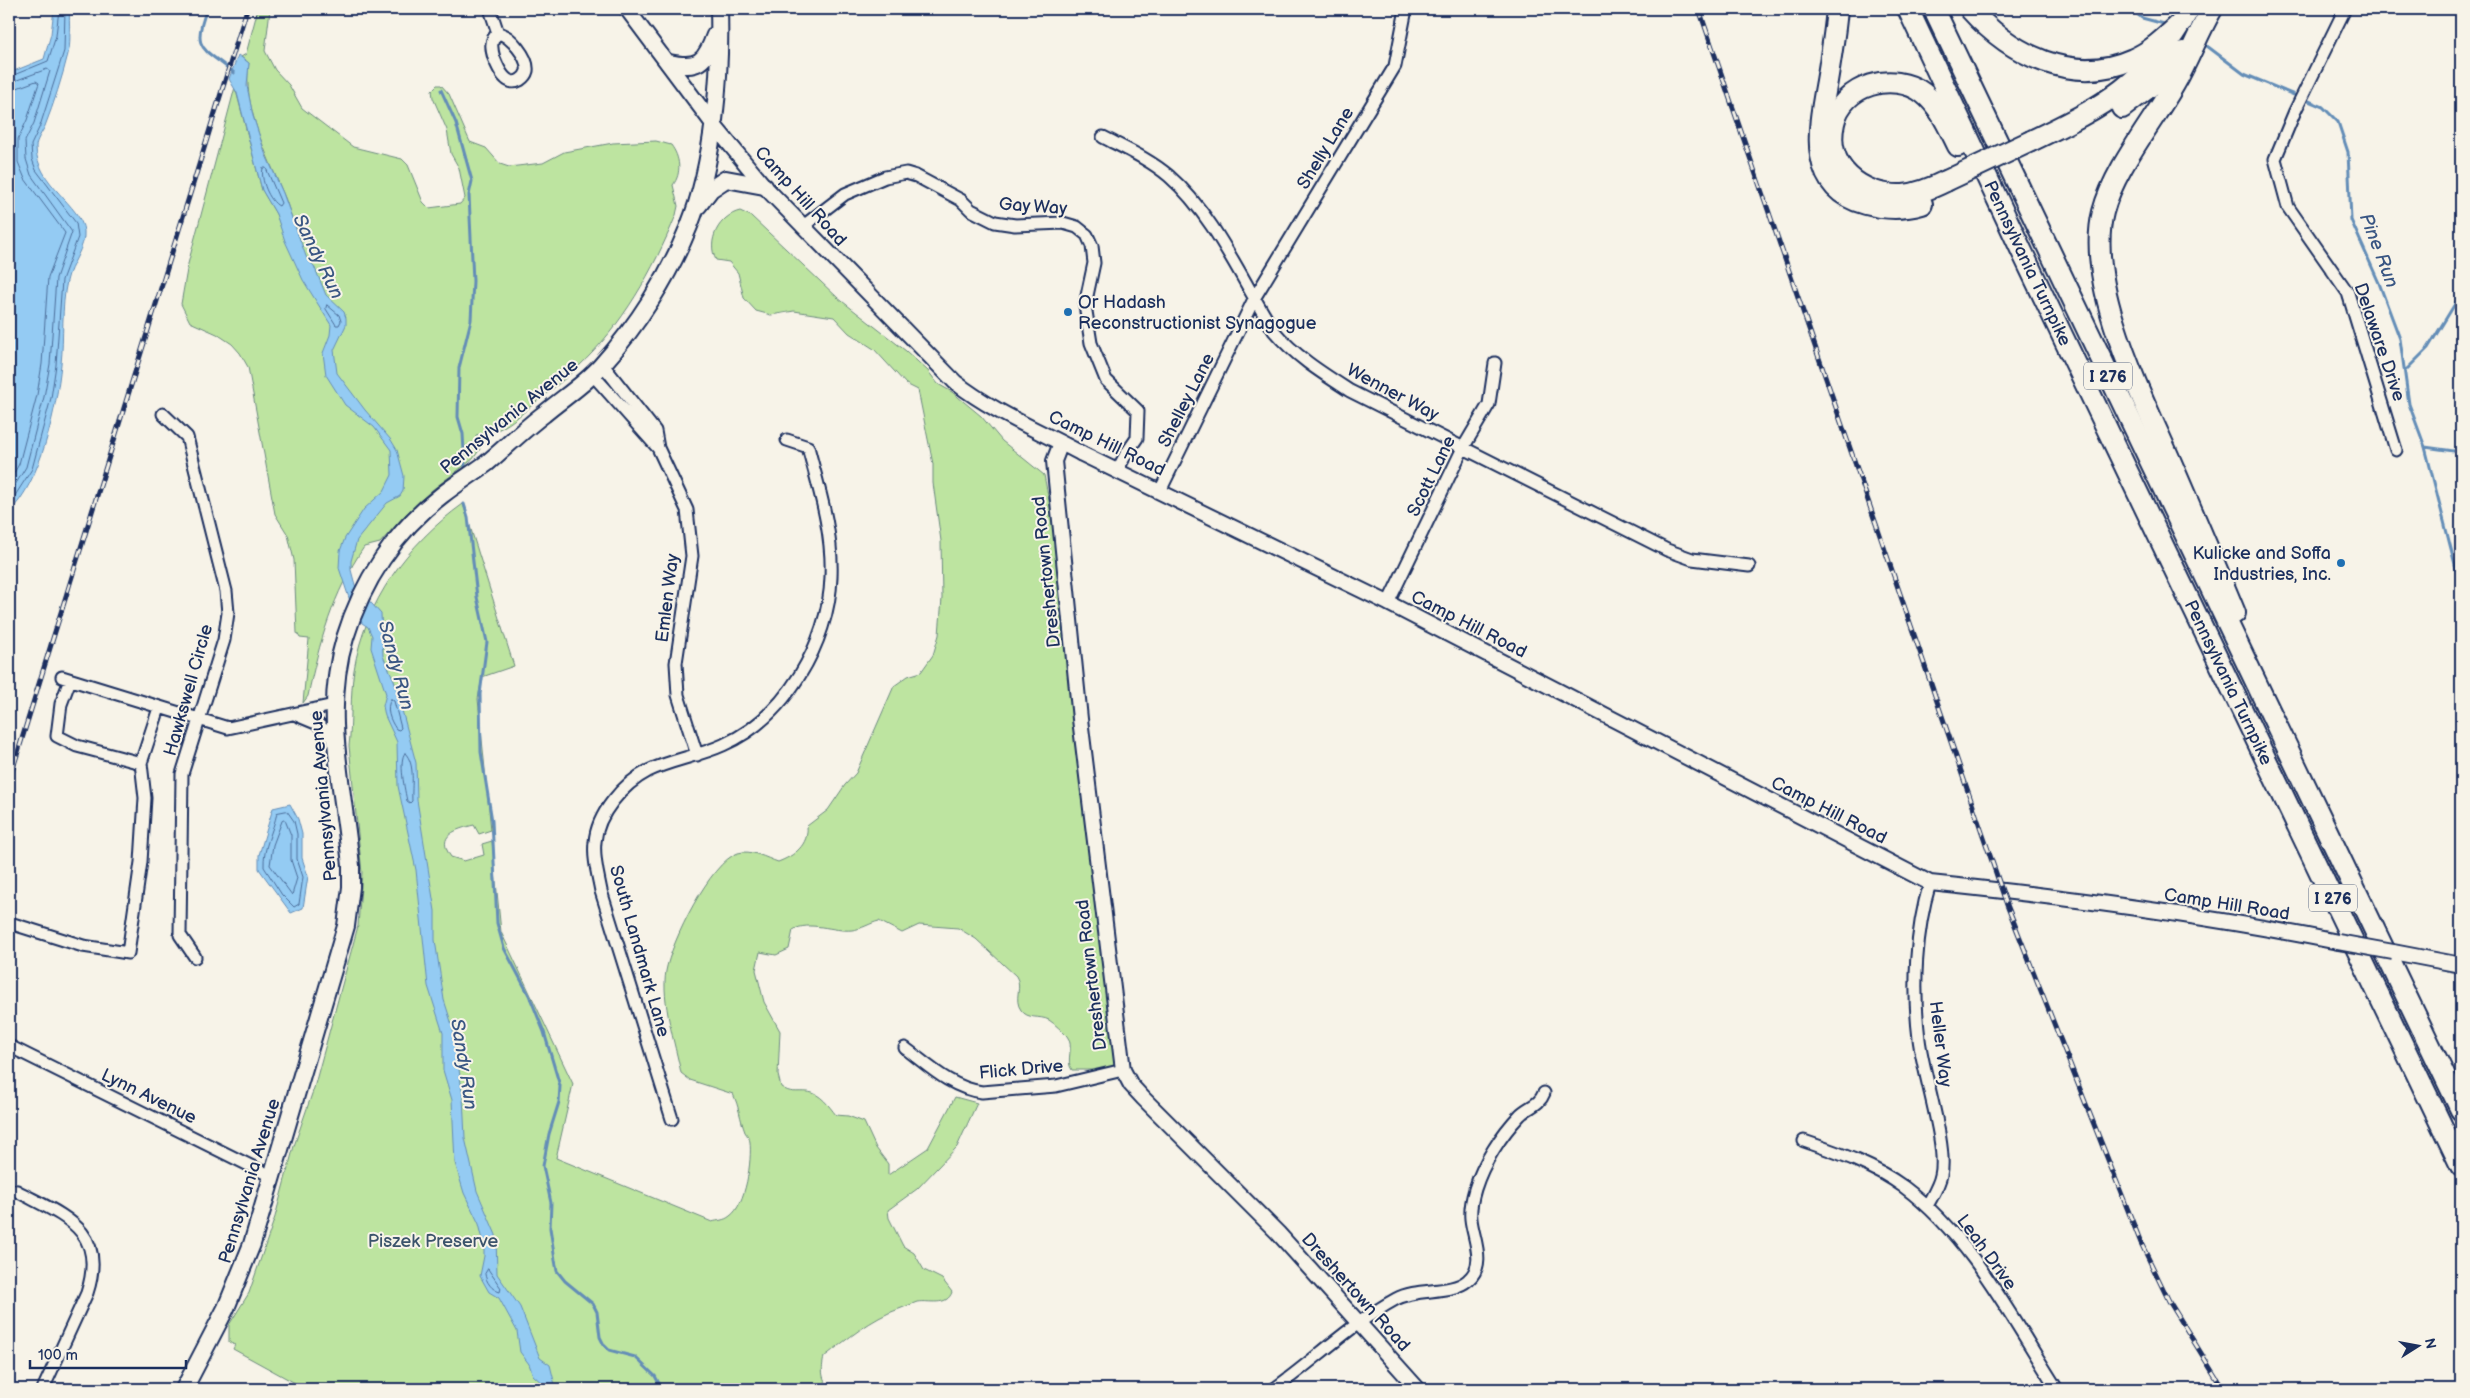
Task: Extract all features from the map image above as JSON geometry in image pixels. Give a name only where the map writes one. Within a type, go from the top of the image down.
[{"type":"highway","points":[[1837,9],[1836,31],[1819,125],[1821,155],[1830,178],[1847,196],[1857,202],[1882,208],[1917,206],[1948,186],[2033,147],[2107,102],[2148,68],[2212,9]]},
{"type":"highway","name":"Pennsylvania Turnpike","points":[[1908,9],[2025,258],[2461,1166]]},
{"type":"highway","name":"Pennsylvania Turnpike","points":[[1934,9],[2231,634],[2285,741],[2461,1110]]},
{"type":"highway","points":[[1970,9],[2005,41],[2035,59],[2062,67],[2087,69],[2120,63],[2184,33]]},
{"type":"highway","points":[[2184,33],[2176,82],[2114,184],[2107,199],[2099,234],[2102,274],[2114,320],[2136,382],[2237,617],[2285,741]]},
{"type":"highway","points":[[1948,186],[1895,195],[1866,189],[1852,180],[1837,162],[1833,144],[1834,122],[1846,101],[1860,89],[1871,85],[1895,82],[1915,89],[1931,100],[1940,112],[2003,231],[2025,258]]},
{"type":"main road","points":[[669,62],[687,66],[701,62],[709,51],[719,16]]},
{"type":"main road","name":"Pennsylvania Avenue","points":[[184,1389],[240,1278],[273,1177],[340,948],[348,908],[351,866],[335,740],[334,705],[340,657],[351,621],[364,591],[384,554],[396,540],[440,496],[487,463],[598,370],[652,296],[677,251],[695,210],[713,124],[718,80],[719,16]]},
{"type":"main road","points":[[695,210],[711,189],[726,179],[764,186]]},
{"type":"street","points":[[490,9],[498,33]]},
{"type":"street","name":"Camp Hill Road","points":[[627,9],[669,62],[713,124],[764,186],[802,227],[955,382],[968,392],[1036,430],[1388,603],[1930,884],[2029,893],[2243,925],[2461,965]]},
{"type":"street","name":"Shelly Lane","points":[[1255,297],[1395,66],[1406,9]]},
{"type":"street","name":"Delaware Drive","points":[[2345,9],[2295,111],[2275,159],[2288,207],[2348,293],[2396,450]]},
{"type":"street","name":"Wenner Way","points":[[1103,137],[1143,157],[1169,177],[1188,196],[1208,223],[1255,297],[1274,331],[1286,346],[1321,373],[1350,391],[1667,550],[1692,559],[1749,566]]},
{"type":"street","name":"Gay Way","points":[[802,227],[845,194],[885,177],[906,173],[916,176],[961,200],[971,210],[995,222],[1015,225],[1063,223],[1077,227],[1087,235],[1092,246],[1094,263],[1085,305],[1091,343],[1106,380],[1138,411],[1138,438],[1126,454],[1117,471]]},
{"type":"street","name":"Shelley Lane","points":[[1160,491],[1255,297]]},
{"type":"street","name":"Scott Lane","points":[[1388,603],[1464,448],[1489,404],[1495,362]]},
{"type":"street","name":"Emlen Way","points":[[598,370],[658,448],[687,510],[692,556],[676,663],[678,695],[697,755]]},
{"type":"street","name":"Hawkswell Circle","points":[[163,414],[187,437],[226,591],[228,613],[224,640],[182,774],[180,797],[180,935],[195,956]]},
{"type":"street","points":[[1036,430],[1054,461]]},
{"type":"street","name":"South Landmark Lane","points":[[672,1119],[601,890],[596,865],[595,841],[600,820],[613,801],[628,785],[647,771],[725,744],[755,725],[781,699],[806,665],[824,622],[831,577],[826,516],[808,447],[787,440]]},
{"type":"street","name":"Dreshertown Road","points":[[1061,442],[1054,461],[1081,728],[1123,1070],[1131,1085],[1142,1098],[1278,1233],[1418,1389]]},
{"type":"street","points":[[141,763],[77,746],[57,736],[66,678],[228,728],[334,705]]},
{"type":"street","points":[[13,924],[83,946],[128,954],[142,853],[145,798],[141,763],[159,708]]},
{"type":"street","points":[[294,714],[318,724],[335,740]]},
{"type":"street","name":"Heller Way","points":[[1927,1206],[1938,1185],[1943,1161],[1942,1146],[1923,1069],[1917,1014],[1918,947],[1924,904],[1930,884]]},
{"type":"street","name":"Lynn Avenue","points":[[9,1046],[273,1177]]},
{"type":"street","name":"Flick Drive","points":[[905,1048],[949,1082],[970,1091],[982,1092],[1056,1086],[1123,1070]]},
{"type":"street","points":[[1274,1389],[1358,1323],[1406,1294],[1460,1286],[1472,1276],[1475,1272],[1478,1253],[1471,1219],[1476,1184],[1507,1130],[1523,1113],[1541,1101],[1544,1093]]},
{"type":"street","name":"Leah Drive","points":[[1804,1141],[1857,1160],[1873,1168],[1904,1187],[1951,1228],[1973,1258],[2057,1389]]},
{"type":"street","points":[[9,1190],[17,1191],[76,1224],[85,1236],[91,1257],[92,1279],[87,1293],[43,1389]]},
{"type":"green space","points":[[258,9],[270,10],[265,51],[275,70],[289,85],[302,108],[353,147],[402,159],[408,165],[423,202],[429,208],[460,204],[465,198],[459,168],[451,154],[447,130],[433,98],[432,90],[437,85],[441,85],[449,94],[470,142],[486,148],[500,164],[509,167],[543,163],[564,152],[613,143],[656,141],[671,145],[679,165],[678,175],[673,185],[678,206],[676,215],[647,277],[623,315],[594,351],[523,413],[509,424],[493,432],[476,435],[480,449],[473,459],[432,490],[404,516],[380,543],[364,547],[344,582],[328,619],[308,696],[303,703],[309,639],[300,638],[297,633],[294,560],[288,535],[275,514],[248,367],[232,344],[217,334],[190,322],[181,304],[188,264],[235,87],[262,190],[276,214],[289,247],[299,233],[257,130],[249,96],[249,63],[241,57],[246,54]]},
{"type":"green space","name":"Piszek Preserve","points":[[740,211],[751,216],[838,298],[906,351],[928,371],[938,384],[952,392],[981,416],[1002,441],[1044,475],[1057,543],[1116,1065],[1107,1070],[1072,1070],[1069,1062],[1070,1044],[1067,1036],[1049,1020],[1024,1013],[1018,1002],[1019,984],[1016,976],[976,939],[958,928],[919,925],[902,933],[879,921],[852,930],[814,926],[799,927],[793,930],[789,949],[776,955],[760,952],[756,970],[764,1002],[780,1031],[778,1075],[781,1087],[791,1091],[812,1093],[824,1100],[836,1115],[848,1116],[864,1122],[876,1148],[888,1164],[888,1175],[928,1148],[955,1097],[977,1103],[957,1147],[917,1189],[888,1210],[889,1218],[903,1246],[914,1253],[924,1270],[942,1279],[952,1292],[950,1297],[937,1302],[917,1302],[889,1313],[860,1330],[824,1357],[822,1366],[824,1379],[832,1389],[301,1389],[295,1383],[233,1349],[235,1345],[229,1342],[229,1325],[249,1293],[275,1217],[294,1146],[314,1088],[358,926],[362,873],[349,746],[354,670],[360,645],[368,621],[392,576],[424,537],[463,504],[514,666],[482,677],[478,699],[491,830],[479,834],[474,825],[450,834],[445,843],[451,857],[464,861],[484,855],[482,844],[492,841],[501,932],[573,1084],[556,1158],[712,1222],[723,1220],[730,1216],[736,1210],[744,1192],[749,1170],[750,1142],[733,1094],[690,1080],[681,1073],[669,1022],[665,995],[666,971],[669,958],[693,905],[716,871],[727,860],[738,853],[748,852],[778,862],[790,857],[803,844],[806,839],[807,826],[828,810],[845,785],[856,773],[894,686],[908,676],[921,672],[933,655],[939,635],[942,598],[941,541],[933,483],[933,464],[918,390],[906,384],[874,349],[849,333],[834,317],[794,311],[771,315],[756,311],[744,298],[738,273],[729,262],[716,260],[713,253],[716,230],[726,218]]},
{"type":"water","points":[[54,9],[70,9],[69,48],[55,99],[36,147],[38,160],[43,172],[81,221],[84,237],[69,275],[65,291],[59,381],[46,443],[30,483],[9,512],[9,73],[44,59],[51,34]]},
{"type":"water","points":[[238,55],[249,63],[247,86],[253,116],[265,153],[283,193],[307,259],[314,266],[326,295],[344,312],[346,318],[346,325],[334,350],[337,373],[391,440],[397,450],[404,476],[403,491],[400,496],[387,503],[357,540],[351,561],[351,570],[355,585],[381,614],[383,656],[394,680],[416,763],[417,800],[435,911],[435,940],[444,1000],[453,1028],[463,1097],[465,1138],[477,1191],[496,1235],[497,1274],[520,1307],[540,1358],[550,1365],[556,1389],[545,1389],[544,1385],[533,1375],[529,1364],[520,1352],[517,1331],[499,1298],[489,1292],[480,1276],[484,1244],[479,1224],[464,1193],[455,1163],[452,1100],[443,1070],[443,1033],[428,986],[416,870],[398,786],[397,742],[385,716],[383,706],[386,694],[371,648],[372,636],[368,627],[362,623],[350,601],[339,568],[340,551],[345,538],[364,509],[384,491],[392,475],[391,450],[374,427],[345,405],[326,375],[323,353],[330,335],[331,325],[303,280],[285,241],[276,214],[262,190],[237,93],[229,79]]},
{"type":"water","points":[[290,804],[298,819],[302,834],[302,858],[308,876],[303,908],[291,913],[259,869],[259,855],[273,808]]},
{"type":"waterway","name":"Sandy Run","points":[[207,9],[202,23],[200,41],[208,53],[234,73]]},
{"type":"waterway","name":"Pine Run","points":[[2131,9],[2142,18],[2168,25]]},
{"type":"waterway","name":"Pine Run","points":[[2203,43],[2244,74],[2299,97]]},
{"type":"waterway","points":[[441,90],[456,123],[472,181],[469,195],[473,281],[471,320],[459,368],[458,417],[463,434],[465,468]]},
{"type":"waterway","name":"Pine Run","points":[[2304,99],[2323,107],[2338,122],[2348,152],[2351,220],[2379,283],[2400,339],[2409,404],[2425,447],[2461,588]]},
{"type":"waterway","points":[[2405,371],[2428,348],[2461,294]]},
{"type":"waterway","points":[[2425,447],[2461,452]]},
{"type":"waterway","points":[[464,504],[468,517],[477,597],[487,642],[480,694],[481,752],[492,821],[497,923],[504,948],[529,995],[544,1032],[560,1086],[559,1102],[549,1134],[543,1166],[551,1203],[550,1228],[557,1271],[565,1281],[593,1304],[597,1312],[600,1337],[604,1345],[609,1350],[635,1357],[655,1376],[662,1389]]},
{"type":"railway","points":[[9,781],[247,9]]},
{"type":"railway","points":[[1699,9],[2007,905],[2141,1243],[2169,1301],[2223,1389]]},
{"type":"place","name":"Or Hadash Reconstructionist Synagogue","points":[[1068,312]]},
{"type":"place","name":"Kulicke and Soffa Industries, Inc.","points":[[2341,563]]}]
